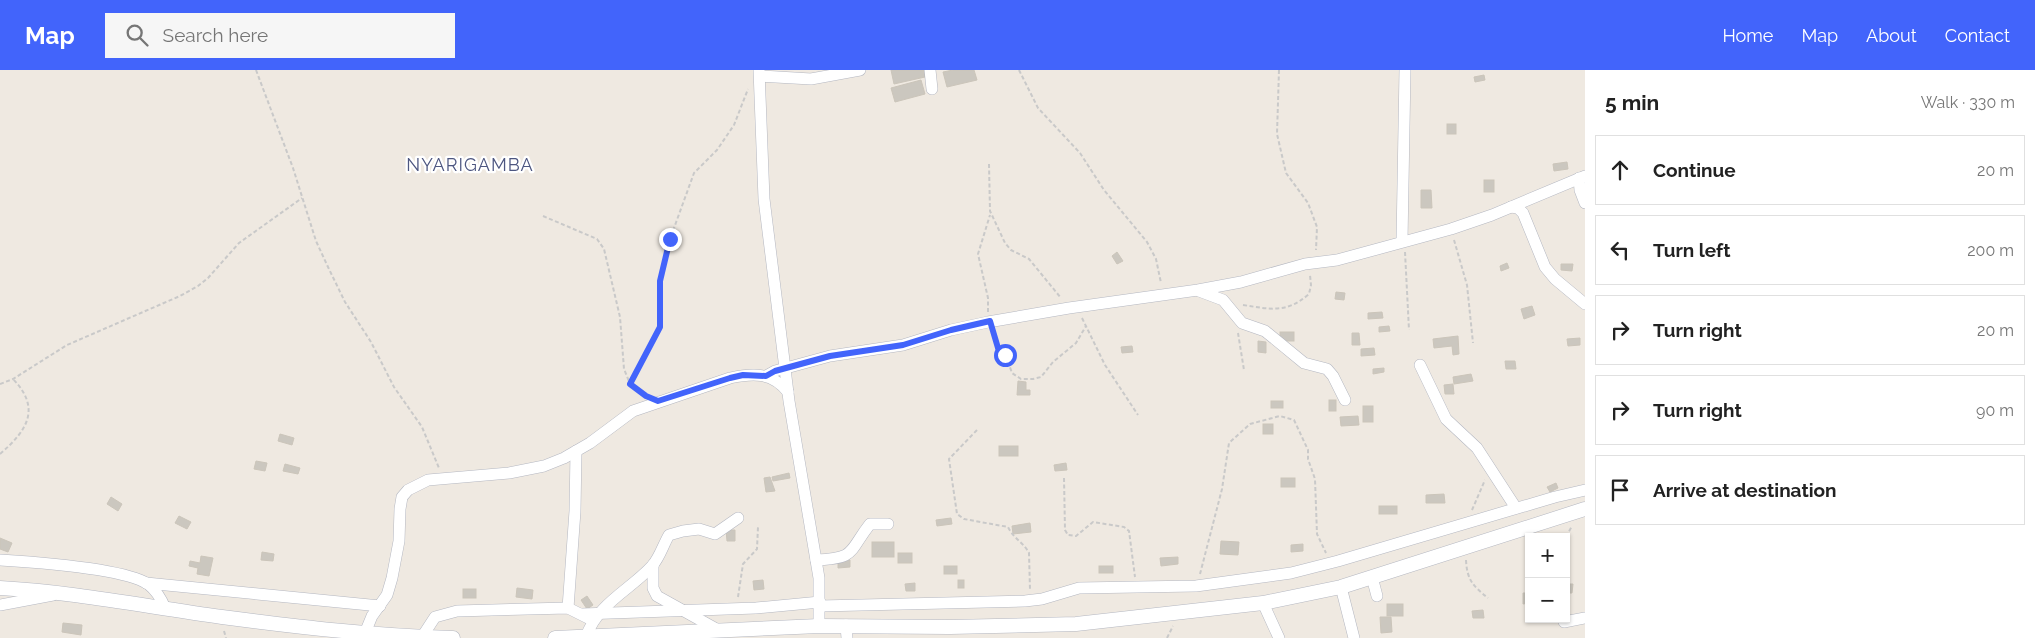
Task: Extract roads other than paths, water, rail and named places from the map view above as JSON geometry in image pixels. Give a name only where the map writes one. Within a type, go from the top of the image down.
[{"type":"street","points":[[820,626],[816,560],[788,392],[764,199],[760,75],[811,74],[860,70]]},
{"type":"street","points":[[930,70],[932,89]]},
{"type":"street","points":[[1403,240],[1405,70]]},
{"type":"street","points":[[766,376],[786,368],[830,356],[903,345],[951,330],[989,322],[1073,307],[1198,290],[1241,282],[1311,263],[1337,260],[1403,240],[1451,229],[1511,207],[1582,177]]},
{"type":"street","points":[[1582,177],[1580,190],[1585,203]]},
{"type":"street","points":[[1511,207],[1523,213],[1541,259],[1549,273],[1585,304]]},
{"type":"street","points":[[1198,290],[1223,300],[1242,323],[1265,331],[1304,363],[1327,369],[1333,376],[1345,400]]},
{"type":"street","points":[[1420,365],[1446,419],[1477,448],[1516,508]]},
{"type":"street","points":[[365,633],[372,616],[387,595],[396,560],[402,497],[408,490],[421,482],[448,477],[518,471],[544,466],[576,451],[633,411],[730,378],[743,375],[766,376],[775,379],[788,392]]},
{"type":"street","points":[[568,608],[575,511],[576,451]]},
{"type":"street","points":[[413,637],[435,617],[457,611],[568,608],[597,618],[680,610],[739,609],[820,604],[1030,600],[1079,588],[1196,586],[1282,574],[1330,563],[1466,522],[1585,490]]},
{"type":"street","points":[[555,638],[820,626],[846,632],[937,632],[1076,624],[1263,603],[1341,587],[1585,509]]},
{"type":"street","points":[[582,637],[622,590],[653,565],[669,536],[674,533],[699,529],[715,534],[738,518]]},
{"type":"street","points":[[816,560],[844,558],[853,552],[870,524],[888,524]]},
{"type":"street","points":[[0,560],[84,569],[131,577],[146,583],[380,606]]},
{"type":"street","points":[[653,565],[653,588],[657,596],[720,631]]},
{"type":"street","points":[[1372,577],[1377,596]]},
{"type":"street","points":[[146,583],[159,594],[165,608]]},
{"type":"street","points":[[1341,587],[1354,638]]},
{"type":"street","points":[[0,588],[72,594],[165,608],[365,633],[453,638]]},
{"type":"street","points":[[0,605],[72,594]]},
{"type":"street","points":[[1263,603],[1279,638]]},
{"type":"street","points":[[1570,621],[1585,618]]},
{"type":"district","name":"NYARIGAMBA","points":[[470,164]]}]
